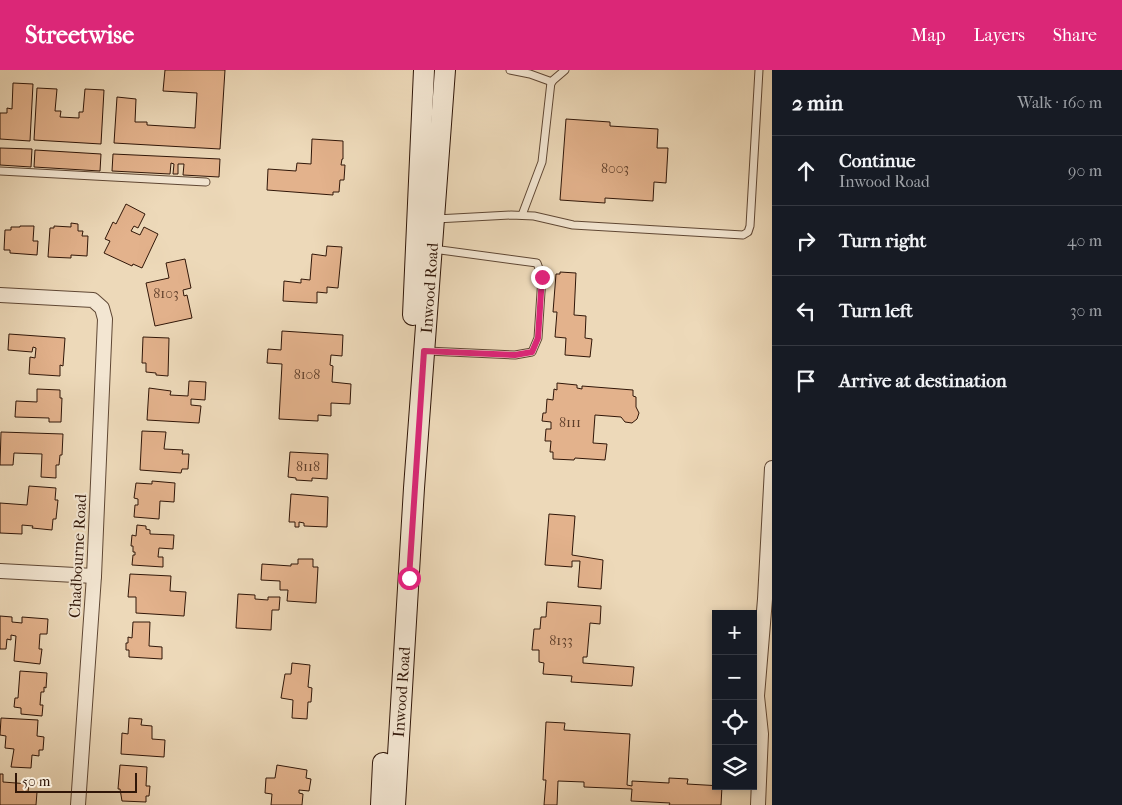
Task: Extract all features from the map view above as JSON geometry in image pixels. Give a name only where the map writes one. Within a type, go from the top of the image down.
[{"type":"main road","name":"Inwood Road","points":[[395,805],[401,687],[432,249],[426,218],[424,70]]},
{"type":"main road","name":"Inwood Road","points":[[381,805],[426,218],[445,70]]},
{"type":"street","name":"Chadbourne Road","points":[[0,294],[93,300],[102,308],[104,319],[94,576],[78,805]]},
{"type":"street","points":[[758,805],[764,734],[757,696],[768,599],[772,468]]},
{"type":"street","points":[[0,571],[94,576]]},
{"type":"lane","points":[[510,70],[530,74],[552,82]]},
{"type":"lane","points":[[522,215],[542,162],[552,82],[565,70]]},
{"type":"lane","points":[[426,218],[522,215],[573,225],[743,235],[748,232],[751,207],[759,70]]},
{"type":"lane","points":[[0,171],[206,182]]},
{"type":"lane","points":[[424,351],[515,355],[532,352],[538,338],[542,277],[537,263],[432,249]]},
{"type":"building","points":[[165,70],[225,70],[220,149],[114,143],[117,97],[136,99],[135,122],[147,122],[147,125],[195,128],[197,93],[163,91]]},
{"type":"building","points":[[13,83],[33,84],[30,141],[0,139],[0,113],[7,113],[7,108],[12,109]]},
{"type":"building","points":[[37,88],[57,89],[55,111],[61,111],[60,117],[79,118],[79,112],[83,112],[85,89],[104,90],[101,144],[34,140]]},
{"type":"building","points":[[566,119],[610,122],[610,126],[658,129],[657,148],[668,148],[666,183],[654,182],[653,201],[605,198],[605,203],[560,200]]},
{"type":"building","points":[[312,139],[343,141],[341,165],[345,165],[344,180],[340,180],[339,192],[333,192],[333,195],[267,190],[268,169],[296,171],[297,163],[311,164]]},
{"type":"building","points":[[0,148],[32,149],[31,167],[0,165]]},
{"type":"building","points":[[35,150],[101,154],[100,171],[34,167]]},
{"type":"building","points":[[113,154],[220,159],[219,177],[183,175],[184,164],[178,164],[178,174],[173,174],[174,164],[171,163],[170,174],[112,171]]},
{"type":"building","points":[[126,204],[145,214],[138,228],[134,226],[131,231],[140,235],[144,227],[158,234],[142,268],[133,264],[132,266],[104,253],[110,241],[105,239],[113,222],[116,224]]},
{"type":"building","points":[[71,223],[78,224],[78,231],[83,231],[82,236],[88,236],[87,256],[71,255],[71,258],[48,257],[50,228],[54,228],[54,226],[71,227]]},
{"type":"building","points":[[34,226],[33,241],[38,241],[37,255],[10,253],[10,250],[4,250],[5,230],[11,230],[11,227]]},
{"type":"building","points":[[327,246],[342,247],[338,288],[327,287],[327,293],[317,292],[317,303],[283,301],[284,281],[301,283],[301,279],[310,280],[312,254],[326,256]]},
{"type":"building","points":[[185,259],[191,288],[183,290],[184,296],[187,295],[192,318],[155,326],[146,283],[169,278],[166,263]]},
{"type":"building","points":[[560,272],[576,273],[574,315],[586,316],[585,338],[592,339],[590,357],[565,355],[566,338],[555,337],[557,312],[553,312],[556,274],[560,274]]},
{"type":"building","points":[[282,331],[343,335],[342,356],[331,355],[330,365],[333,366],[332,382],[351,384],[350,404],[331,403],[331,416],[318,415],[318,421],[279,419],[282,364],[267,363],[268,349],[281,350]]},
{"type":"building","points":[[9,334],[65,338],[63,366],[60,365],[60,376],[29,374],[30,357],[35,358],[36,348],[33,347],[32,352],[8,350]]},
{"type":"building","points":[[143,337],[169,338],[168,376],[146,372],[146,363],[142,363]]},
{"type":"building","points":[[189,381],[206,382],[205,400],[191,399],[191,405],[201,406],[199,423],[147,420],[149,388],[171,391],[170,395],[188,396]]},
{"type":"building","points":[[557,383],[577,385],[577,388],[582,389],[582,386],[633,390],[633,396],[636,397],[636,407],[639,413],[637,419],[632,423],[625,422],[621,417],[595,415],[593,443],[607,444],[605,460],[553,459],[553,452],[550,452],[551,441],[545,441],[546,429],[551,429],[551,422],[542,421],[543,413],[546,413],[547,399],[553,400],[554,389],[557,390]]},
{"type":"building","points":[[37,389],[60,390],[60,398],[62,398],[61,422],[49,422],[49,418],[15,417],[16,401],[37,402]]},
{"type":"building","points":[[142,431],[166,432],[164,449],[183,450],[182,454],[189,454],[188,469],[182,469],[181,473],[140,470]]},
{"type":"building","points":[[1,432],[63,434],[62,455],[60,455],[59,465],[56,465],[56,478],[41,477],[42,454],[14,453],[13,465],[0,465]]},
{"type":"building","points":[[290,452],[328,454],[327,479],[312,478],[312,481],[296,480],[296,478],[288,477]]},
{"type":"building","points":[[152,481],[175,483],[174,502],[160,501],[159,519],[134,517],[135,505],[138,505],[138,499],[134,498],[136,483],[152,484]]},
{"type":"building","points":[[29,486],[56,488],[55,500],[58,500],[56,519],[53,519],[52,530],[22,525],[22,534],[0,533],[0,503],[27,505]]},
{"type":"building","points":[[291,494],[328,497],[327,527],[304,526],[304,523],[299,522],[299,527],[295,527],[295,522],[289,522]]},
{"type":"building","points":[[549,514],[575,516],[572,555],[603,560],[601,589],[578,587],[580,561],[572,561],[572,567],[545,565]]},
{"type":"building","points":[[137,525],[146,526],[146,529],[150,530],[150,534],[174,535],[173,549],[159,548],[158,557],[163,557],[163,567],[132,565],[135,552],[133,552],[133,546],[131,546],[132,535],[136,536]]},
{"type":"building","points":[[298,559],[313,559],[313,567],[318,567],[316,603],[287,601],[288,590],[280,590],[280,581],[261,580],[262,564],[291,566],[291,564],[298,564]]},
{"type":"building","points":[[130,574],[171,576],[170,591],[186,592],[184,616],[136,613],[136,597],[128,597]]},
{"type":"building","points":[[238,594],[255,595],[255,599],[268,600],[268,597],[280,597],[279,610],[272,610],[271,630],[236,628]]},
{"type":"building","points":[[547,602],[601,606],[600,624],[590,623],[587,657],[583,657],[583,663],[634,667],[632,686],[571,682],[572,676],[543,674],[544,663],[539,662],[539,650],[532,650],[534,629],[540,629],[541,617],[546,617]]},
{"type":"building","points":[[0,616],[12,617],[12,622],[22,623],[22,617],[48,619],[47,634],[40,634],[39,649],[42,649],[40,664],[14,661],[16,636],[11,635],[11,640],[7,639],[6,649],[0,649]]},
{"type":"building","points":[[133,622],[150,622],[149,646],[162,647],[162,659],[129,657],[126,643],[128,643],[128,637],[132,638]]},
{"type":"building","points":[[292,663],[310,665],[308,687],[312,688],[311,702],[308,702],[307,719],[292,718],[293,700],[281,698],[285,674],[291,674]]},
{"type":"building","points":[[20,671],[47,673],[46,688],[44,687],[44,692],[41,692],[40,705],[43,705],[42,716],[21,714],[21,708],[14,707],[15,698],[18,698]]},
{"type":"building","points":[[1,718],[38,720],[37,736],[44,737],[43,750],[39,750],[39,756],[32,755],[31,768],[11,767],[14,749],[5,748],[6,736],[0,735]]},
{"type":"building","points":[[129,718],[142,719],[141,725],[152,726],[152,739],[165,740],[164,757],[121,754],[122,733],[128,734]]},
{"type":"building","points":[[546,722],[565,723],[564,730],[630,734],[627,785],[632,786],[632,781],[669,783],[669,778],[688,779],[687,784],[712,785],[712,790],[722,790],[721,805],[669,805],[670,803],[631,801],[632,789],[584,787],[584,782],[558,781],[557,805],[544,805],[546,780],[543,780]]},
{"type":"building","points":[[120,765],[147,767],[146,786],[150,786],[146,802],[122,801],[120,789],[118,789]]},
{"type":"building","points":[[277,765],[307,770],[306,778],[311,779],[309,791],[299,790],[299,793],[303,794],[302,805],[271,805],[272,794],[265,793],[266,778],[275,778]]},
{"type":"building","points":[[0,774],[3,774],[3,782],[29,784],[28,792],[37,792],[36,805],[0,805]]},
{"type":"route","points":[[409,578],[424,351],[515,355],[532,352],[538,338],[542,277]]}]
